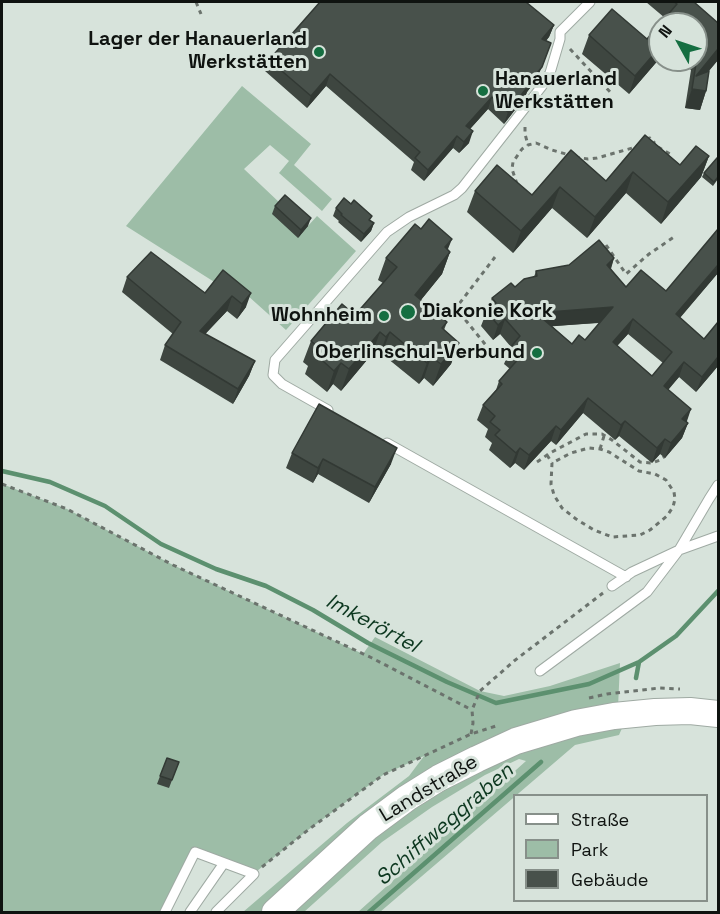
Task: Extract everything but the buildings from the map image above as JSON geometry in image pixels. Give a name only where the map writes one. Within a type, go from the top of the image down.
[{"type":"main road","name":"Landstraße","points":[[275,912],[368,827],[407,798],[449,773],[516,741],[576,723],[614,716],[690,711],[718,714]]},
{"type":"lane","points":[[334,413],[282,384],[273,375],[275,360],[387,232],[454,195],[462,188],[542,86],[550,73],[560,32],[590,2]]},
{"type":"lane","points":[[376,437],[626,577]]},
{"type":"lane","points":[[540,671],[647,592],[679,550],[718,485]]},
{"type":"lane","points":[[612,586],[632,572],[679,550],[718,536]]},
{"type":"lane","points":[[165,912],[195,852],[254,874],[216,912]]},
{"type":"lane","points":[[190,912],[224,863]]},
{"type":"path","points":[[196,2],[201,14]]},
{"type":"path","points":[[560,39],[612,94]]},
{"type":"path","points":[[521,191],[513,176],[513,162],[522,149],[536,143],[567,155],[588,159],[619,152],[650,138],[654,142],[652,146],[670,154],[671,162]]},
{"type":"path","points":[[606,245],[626,274],[674,237]]},
{"type":"path","points":[[495,257],[459,304],[459,312],[497,359]]},
{"type":"path","points":[[426,314],[459,312]]},
{"type":"path","points":[[537,462],[547,454],[586,434],[605,435],[640,462],[652,463],[660,460],[671,449]]},
{"type":"path","points":[[600,449],[605,435]]},
{"type":"path","points":[[547,454],[552,463],[551,484],[554,495],[562,508],[594,530],[612,537],[640,535],[667,516],[673,507],[674,492],[666,480],[655,474],[639,471],[619,456],[600,449],[589,448],[571,453],[552,463]]},
{"type":"path","points":[[2,484],[67,509],[173,565],[372,658],[472,710]]},
{"type":"path","points":[[254,874],[308,830],[383,775],[471,734],[472,710],[480,691],[514,661],[612,586]]},
{"type":"green space","points":[[242,86],[311,144],[294,165],[332,199],[322,211],[279,173],[289,161],[270,145],[244,169],[281,204],[298,237],[317,216],[356,251],[286,330],[247,295],[238,297],[126,226]]},
{"type":"green space","points":[[2,484],[67,509],[173,565],[363,654],[375,637],[480,691],[504,696],[550,686],[620,663],[618,708],[561,720],[349,833],[260,912],[243,912],[347,823],[409,776],[424,756],[383,775],[257,871],[195,853],[165,912],[2,912]]},
{"type":"green space","points":[[623,726],[619,735],[575,745],[518,794],[513,794],[513,798],[380,912],[358,912],[526,761],[519,759],[485,775],[432,807],[382,842],[304,912],[291,912],[373,834],[470,771],[548,741]]},
{"type":"waterway","name":"Imkerörtel","points":[[2,471],[50,482],[105,506],[161,544],[216,569],[266,586],[313,610],[368,643],[496,703],[589,684],[639,662],[676,636],[718,591]]},
{"type":"waterway","points":[[636,678],[639,662]]},
{"type":"waterway","name":"Schiffweggraben","points":[[369,912],[541,762]]},
{"type":"place","name":"Lager der Hanauerland Werkstätten","points":[[319,52]]},
{"type":"place","name":"Hanauerland Werkstätten","points":[[483,91]]},
{"type":"place","name":"Diakonie Kork","points":[[408,312]]},
{"type":"place","name":"Wohnheim","points":[[384,316]]},
{"type":"place","name":"Oberlinschul-Verbund","points":[[537,353]]}]
